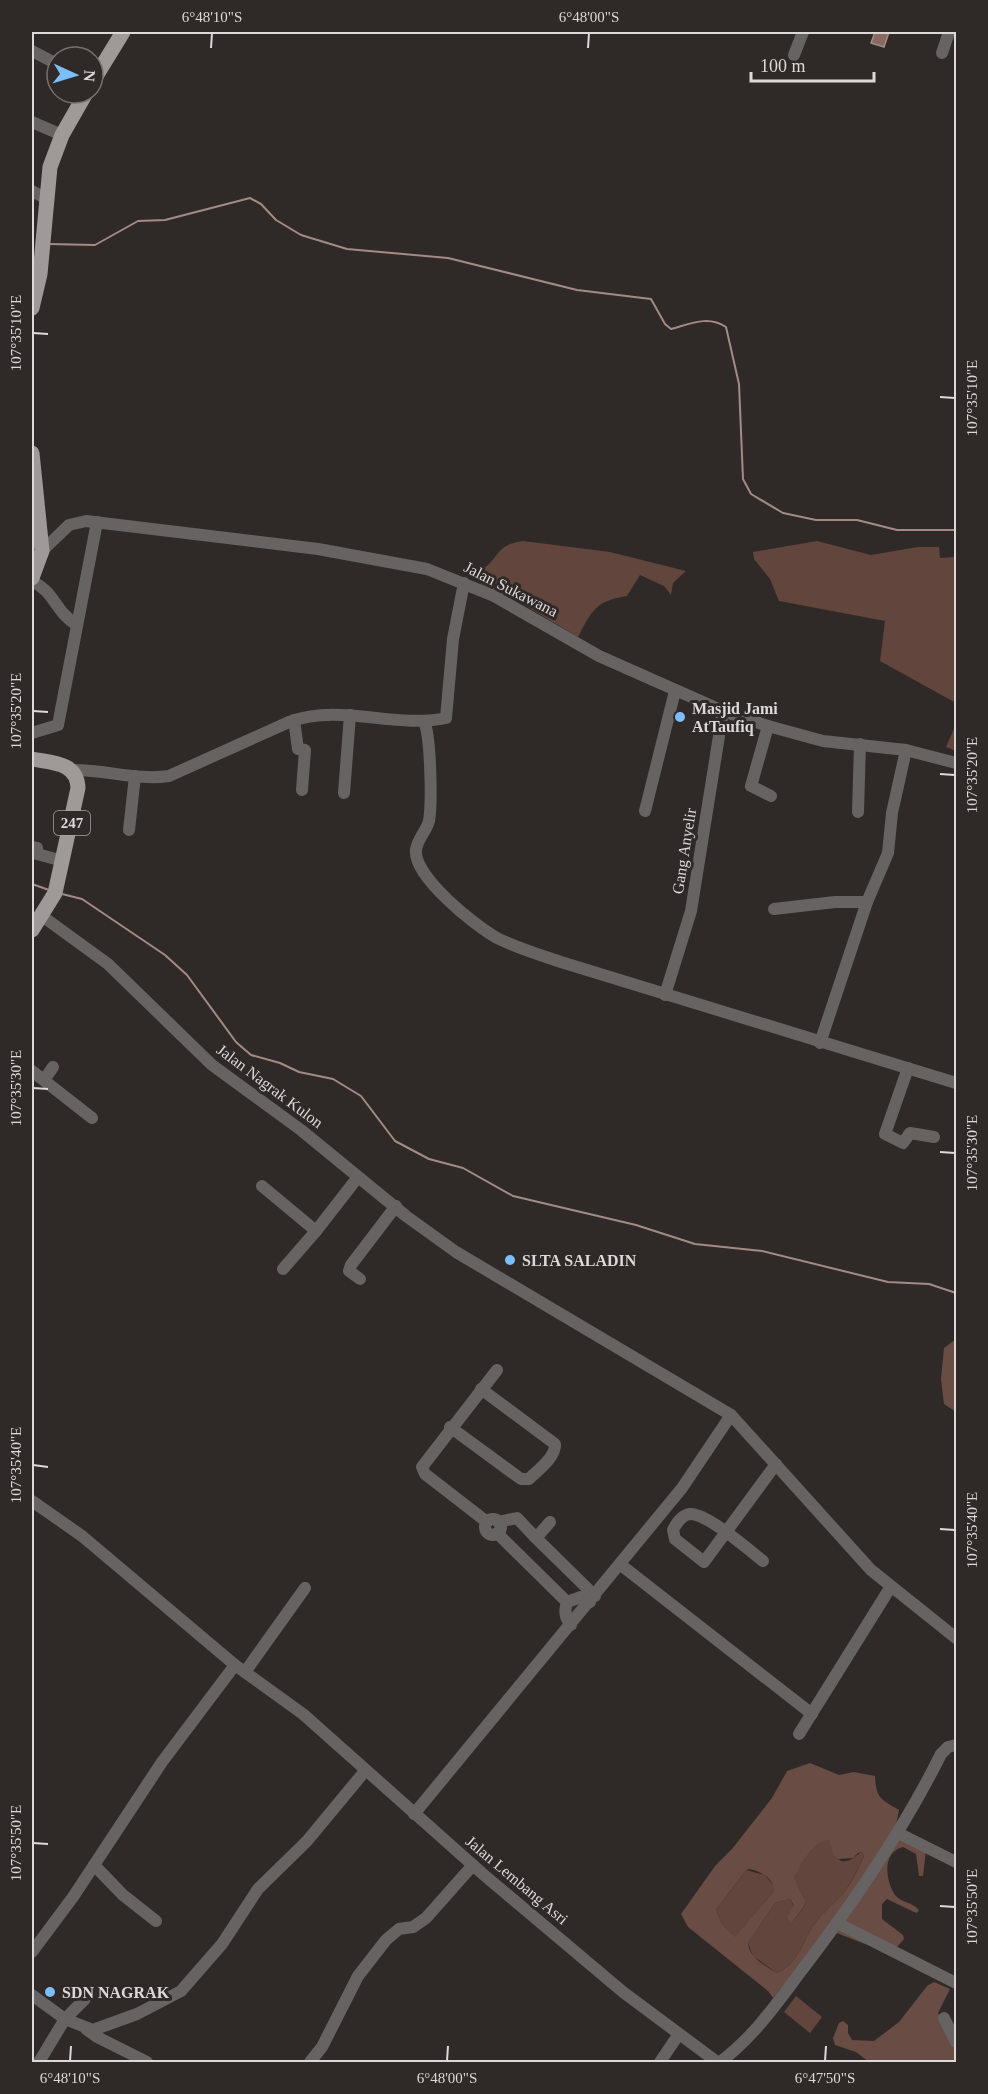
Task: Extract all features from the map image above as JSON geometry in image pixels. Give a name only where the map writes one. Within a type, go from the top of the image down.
[{"type":"main road","points":[[105,61],[123,32]]},
{"type":"main road","points":[[32,308],[40,274],[38,194],[62,135],[79,105]]},
{"type":"main road","points":[[32,453],[35,510],[42,551],[32,579]]},
{"type":"main road","points":[[32,759],[59,764],[72,770]]},
{"type":"main road","name":"247","points":[[32,930],[55,893],[63,861],[78,788],[76,776],[72,770]]},
{"type":"street","points":[[794,55],[803,32]]},
{"type":"street","points":[[942,53],[949,32]]},
{"type":"street","points":[[32,122],[62,135]]},
{"type":"street","points":[[32,733],[58,725],[97,522]]},
{"type":"street","name":"Jalan Sukawana","points":[[42,551],[73,523],[97,522],[185,535],[318,549],[414,566],[464,583],[520,610],[599,656],[723,711],[823,741],[906,750],[957,763]]},
{"type":"street","points":[[32,579],[49,592],[63,616],[77,625]]},
{"type":"street","points":[[72,770],[90,770],[150,778],[169,776],[294,720],[310,716],[350,715],[424,722],[447,717],[453,639],[464,583]]},
{"type":"street","points":[[645,811],[675,691]]},
{"type":"street","name":"Gang Anyelir","points":[[665,995],[691,911],[723,711]]},
{"type":"street","points":[[344,793],[350,715]]},
{"type":"street","points":[[294,720],[298,749],[304,750],[302,790]]},
{"type":"street","points":[[424,722],[429,741],[429,815],[416,852],[418,863],[428,878],[453,904],[497,938],[561,962],[665,995],[957,1083]]},
{"type":"street","points":[[768,726],[752,786],[771,796]]},
{"type":"street","points":[[858,812],[861,744]]},
{"type":"street","points":[[820,1043],[867,902],[888,853],[892,813],[906,750]]},
{"type":"street","points":[[129,830],[135,776]]},
{"type":"street","points":[[32,847],[37,848],[37,854],[63,861]]},
{"type":"street","points":[[774,909],[835,902],[867,902]]},
{"type":"street","name":"Jalan Nagrak Kulon","points":[[42,916],[108,964],[212,1065],[294,1124],[442,1242],[731,1415],[848,1547],[890,1588],[957,1638]]},
{"type":"street","points":[[44,1080],[53,1067]]},
{"type":"street","points":[[908,1068],[885,1134],[903,1143],[910,1133],[934,1137]]},
{"type":"street","points":[[32,1071],[92,1118]]},
{"type":"street","points":[[283,1269],[358,1177]]},
{"type":"street","points":[[262,1186],[316,1231]]},
{"type":"street","points":[[360,1279],[349,1271],[351,1265],[396,1206]]},
{"type":"street","points":[[497,1370],[450,1427],[423,1463],[422,1470],[494,1526],[567,1602]]},
{"type":"street","points":[[450,1427],[521,1479],[529,1479],[547,1461],[555,1450],[555,1444],[481,1389]]},
{"type":"street","points":[[414,1814],[621,1565],[682,1488],[731,1415]]},
{"type":"street","points":[[764,1560],[726,1533],[776,1464]]},
{"type":"street","name":"Jalan Lembang Asri","points":[[32,1501],[82,1536],[240,1669],[303,1714],[414,1814],[623,1992],[719,2062],[746,2041],[837,1923],[898,1833],[941,1754],[957,1745]]},
{"type":"street","points":[[494,1526],[517,1518],[592,1599]]},
{"type":"street","points":[[536,1538],[550,1522]]},
{"type":"street","points":[[621,1565],[812,1714]]},
{"type":"street","points":[[32,1952],[48,1933],[162,1762],[305,1588]]},
{"type":"street","points":[[799,1734],[890,1588]]},
{"type":"street","points":[[567,1602],[581,1598],[592,1599]]},
{"type":"street","points":[[567,1602],[564,1610],[566,1620],[571,1625]]},
{"type":"street","points":[[86,2029],[106,2027],[181,1991],[222,1944],[258,1889],[308,1841],[365,1771]]},
{"type":"street","points":[[898,1833],[957,1862]]},
{"type":"street","points":[[94,1865],[123,1895],[156,1921]]},
{"type":"street","points":[[310,2062],[322,2047],[358,1977],[386,1940],[399,1929],[413,1927],[426,1918],[473,1865]]},
{"type":"street","points":[[837,1923],[957,1983]]},
{"type":"street","points":[[32,1995],[65,2019],[147,2062]]},
{"type":"street","points":[[39,2062],[65,2019],[85,1999]]},
{"type":"street","points":[[944,2018],[957,2043]]},
{"type":"street","points":[[660,2062],[679,2034]]},
{"type":"shaded area","points":[[875,32],[889,32],[884,47],[871,43]]},
{"type":"shaded area","points":[[523,541],[610,552],[686,571],[673,583],[671,595],[664,586],[640,575],[627,596],[608,601],[591,613],[578,637],[516,600],[481,584],[480,570],[491,562],[501,549]]},
{"type":"shaded area","points":[[817,541],[871,555],[918,547],[939,547],[940,558],[956,557],[956,703],[880,661],[885,621],[779,601],[770,579],[754,559],[753,552]]},
{"type":"shaded area","points":[[956,724],[956,751],[946,747]]},
{"type":"shaded area","points":[[956,1339],[956,1412],[944,1404],[941,1379],[944,1348]]},
{"type":"shaded area","points":[[810,1763],[839,1775],[854,1772],[875,1776],[878,1794],[899,1810],[896,1825],[889,1836],[916,1843],[926,1850],[923,1876],[919,1876],[916,1854],[903,1847],[891,1854],[889,1860],[887,1867],[889,1882],[895,1895],[919,1910],[917,1913],[914,1912],[887,1899],[882,1904],[882,1919],[903,1935],[904,1939],[897,1947],[880,1942],[865,1944],[829,1930],[773,1998],[768,1991],[688,1927],[681,1914],[715,1866],[732,1849],[772,1798],[787,1771]],"holes":[[[829,1840],[833,1854],[838,1859],[853,1858],[862,1852],[864,1856],[846,1890],[812,1927],[800,1950],[788,1966],[777,1973],[754,1957],[748,1943],[775,1903],[790,1899],[794,1905],[787,1918],[792,1923],[805,1903],[794,1877],[813,1849]],[[750,1869],[769,1879],[774,1891],[735,1937],[722,1924],[716,1910],[746,1870]]]},
{"type":"shaded area","points":[[829,1839],[839,1860],[848,1861],[862,1852],[864,1856],[846,1890],[812,1927],[800,1950],[788,1966],[777,1973],[753,1956],[748,1943],[775,1903],[790,1899],[794,1906],[792,1923],[805,1903],[793,1877],[817,1844]]},
{"type":"shaded area","points":[[746,1870],[765,1875],[774,1886],[774,1891],[735,1938],[722,1924],[716,1910]]},
{"type":"shaded area","points":[[934,1982],[950,1989],[938,2013],[951,2040],[956,2045],[956,2062],[869,2062],[856,2052],[835,2045],[833,2038],[839,2023],[843,2021],[848,2025],[848,2033],[852,2040],[874,2041],[899,2022],[927,1986]]},
{"type":"shaded area","points":[[796,1996],[822,2017],[810,2033],[784,2012]]},
{"type":"waterway","points":[[48,244],[95,245],[138,221],[165,220],[250,198],[261,204],[276,220],[301,235],[347,249],[448,258],[577,290],[651,299],[665,324],[671,329],[706,321],[719,323],[726,327],[739,384],[743,479],[751,494],[783,513],[816,520],[857,520],[897,530],[956,530]]},
{"type":"waterway","points":[[32,884],[49,890]]},
{"type":"waterway","points":[[62,894],[82,899],[165,955],[187,975],[236,1042],[251,1055],[280,1063],[299,1072],[333,1079],[361,1096],[395,1141],[429,1159],[463,1168],[513,1196],[636,1225],[695,1244],[762,1251],[888,1282],[929,1284],[956,1293]]},
{"type":"place","name":"Masjid Jami AtTaufiq","points":[[680,717]]},
{"type":"place","name":"SLTA SALADIN","points":[[510,1260]]},
{"type":"place","name":"SDN NAGRAK","points":[[50,1992]]}]
